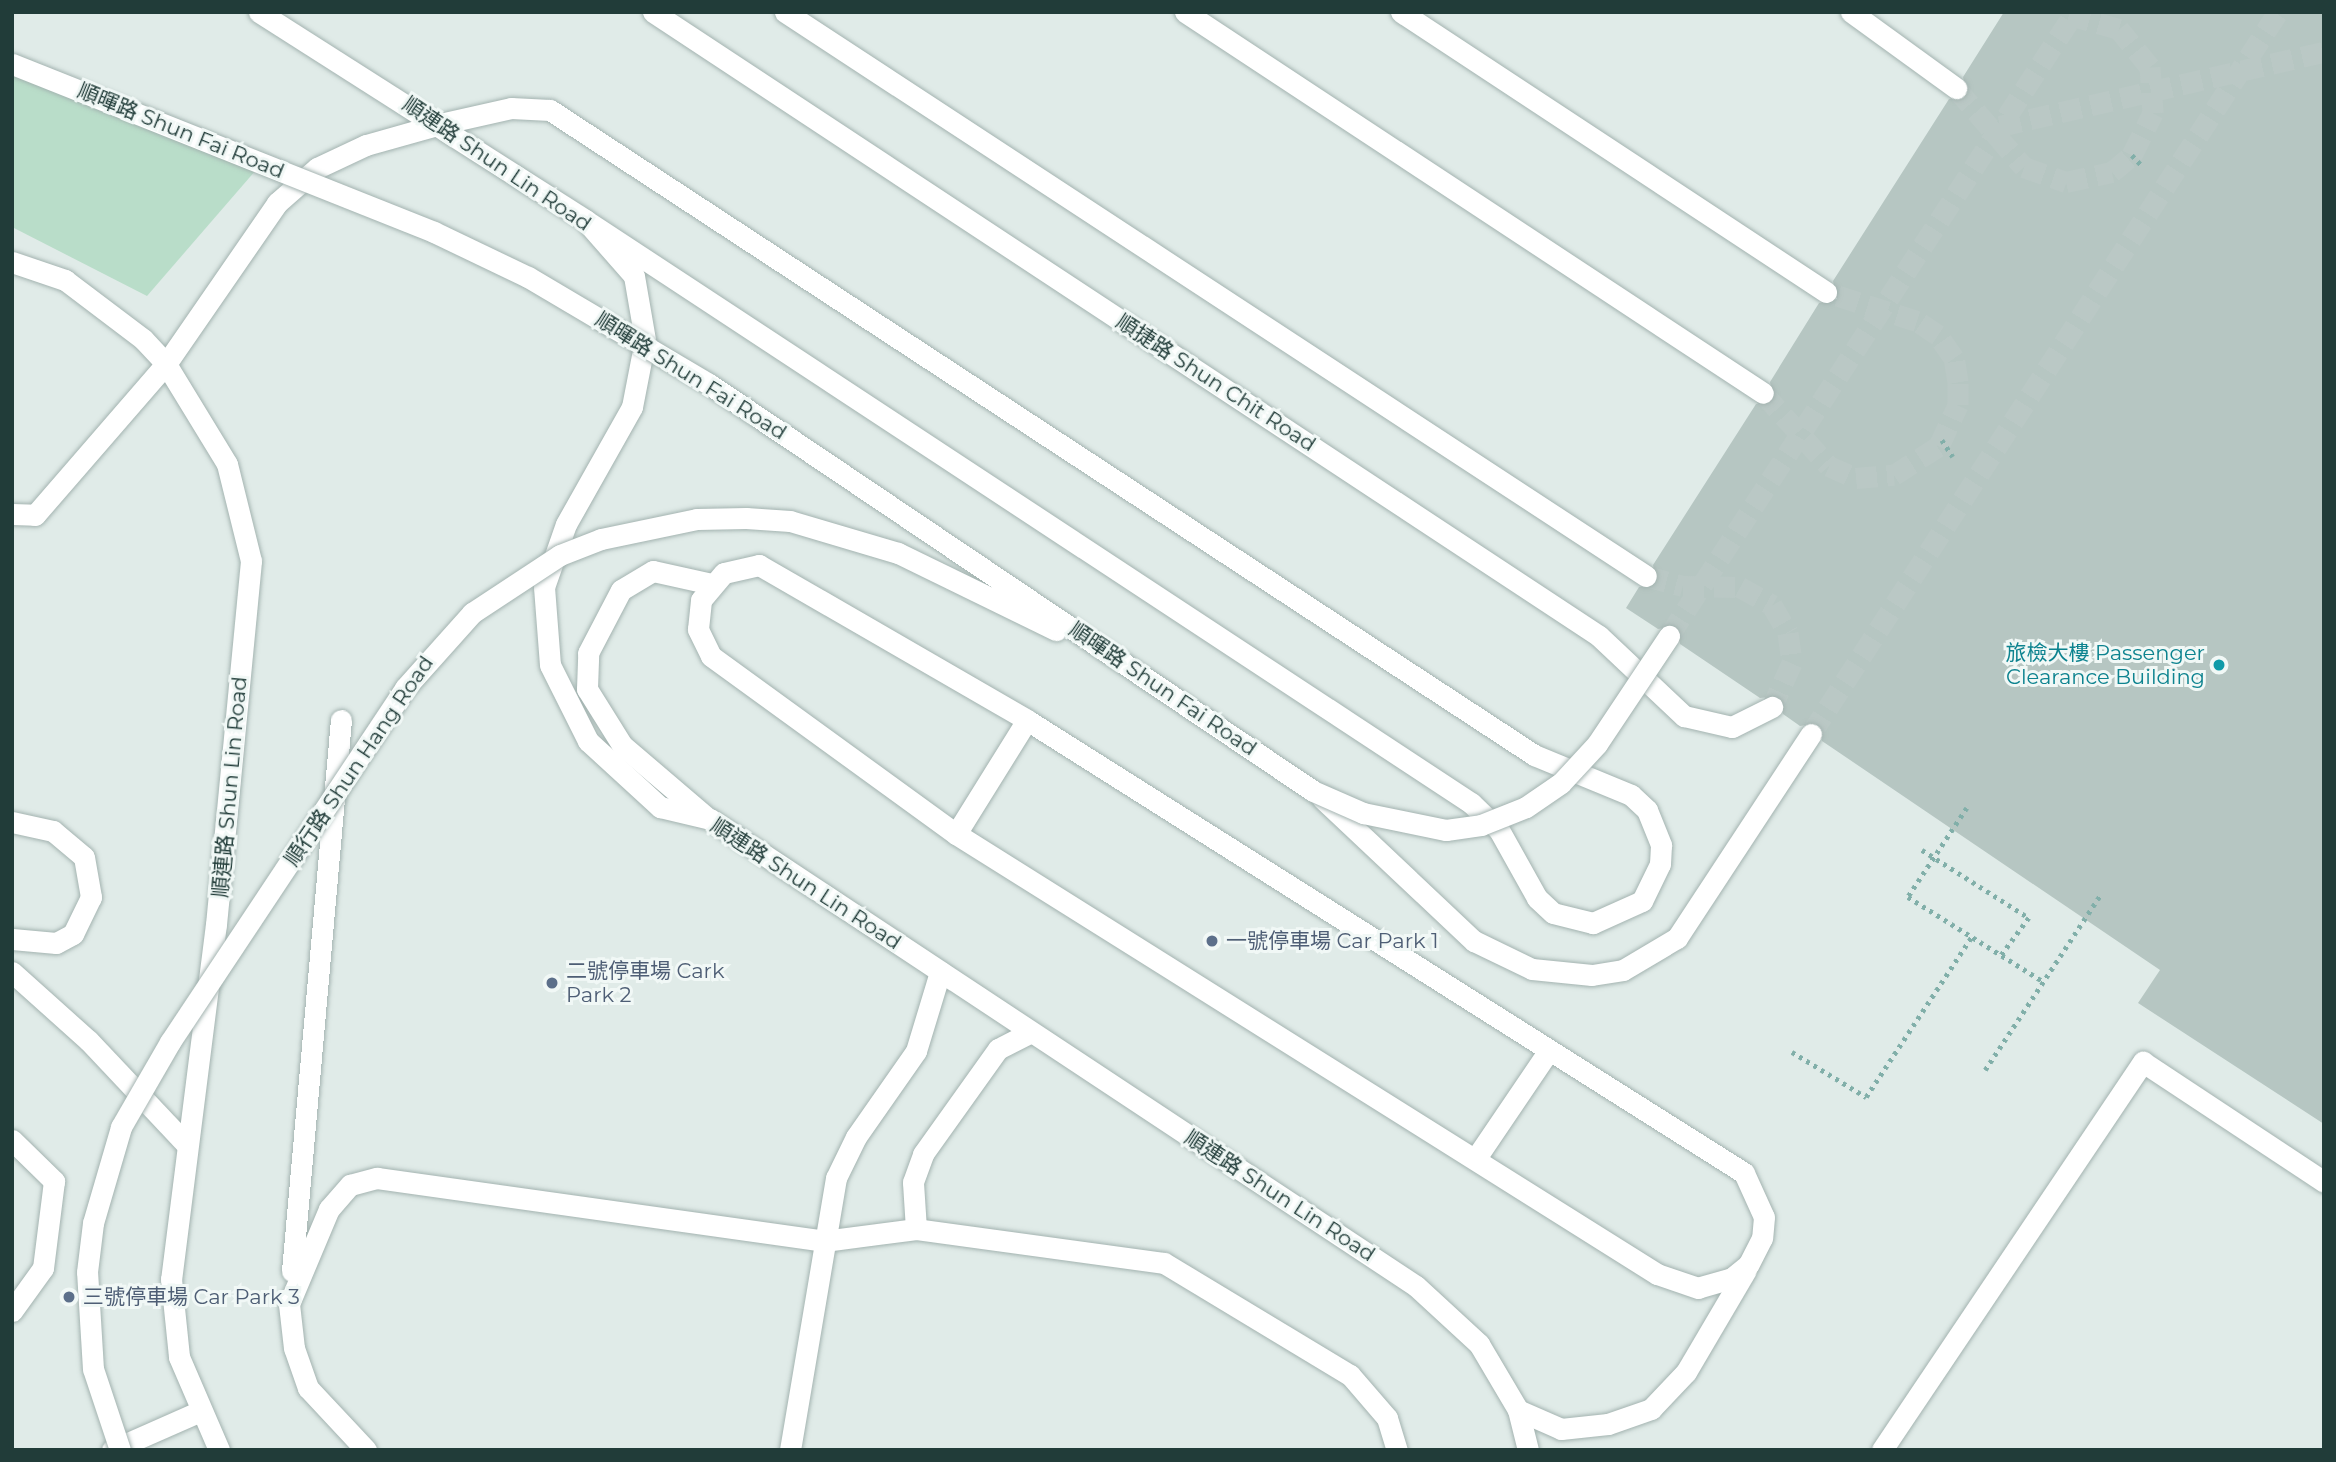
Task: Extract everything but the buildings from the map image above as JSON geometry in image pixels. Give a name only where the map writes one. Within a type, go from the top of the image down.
[{"type":"street","name":"順連路 Shun Lin Road","points":[[259,12],[440,124],[585,220],[635,276],[645,340],[642,374],[618,441],[550,557],[542,621],[551,665],[588,741],[613,769],[660,807],[709,819],[1433,1300],[1479,1344],[1518,1410],[1528,1450]]},
{"type":"street","name":"順捷路 Shun Chit Road","points":[[653,12],[1599,636],[1684,716],[1732,727],[1772,707]]},
{"type":"street","points":[[785,12],[1646,576]]},
{"type":"street","points":[[1185,12],[1763,393]]},
{"type":"street","points":[[1401,12],[1826,292]]},
{"type":"street","points":[[1851,12],[1956,88]]},
{"type":"street","name":"順暉路 Shun Fai Road","points":[[12,64],[434,232],[528,277],[709,384],[1313,791],[1474,941],[1532,969],[1592,975],[1623,970],[1677,938],[1811,734]]},
{"type":"street","points":[[12,514],[35,515],[166,364],[298,183],[339,155],[440,124],[531,107],[573,122],[1534,755],[1631,795],[1647,810],[1661,845],[1660,864],[1642,901],[1629,912],[1593,923],[1553,913],[1537,898],[1499,830],[1471,803],[585,220]]},
{"type":"street","name":"順連路 Shun Lin Road","points":[[12,262],[65,280],[143,339],[166,364],[227,464],[251,561],[216,924],[185,1143],[171,1279],[179,1357],[198,1412],[219,1450]]},
{"type":"street","name":"順行路 Shun Hang Road","points":[[120,1450],[93,1369],[86,1272],[93,1223],[121,1128],[170,1042],[405,688],[472,613],[560,555],[601,539],[697,519],[790,521],[898,554],[1127,664]]},
{"type":"street","points":[[1518,1410],[1561,1429],[1608,1424],[1651,1409],[1686,1372],[1748,1265],[1762,1238],[1764,1217],[1744,1173],[1027,720],[772,568],[741,567],[711,584],[701,600],[698,629],[719,665],[956,834],[1677,1284],[1716,1285],[1748,1265]]},
{"type":"street","points":[[709,819],[622,745],[587,689],[588,653],[621,590],[653,571],[711,584]]},
{"type":"street","name":"順暉路 Shun Fai Road","points":[[1313,791],[1363,813],[1446,830],[1481,825],[1526,807],[1561,783],[1597,744],[1669,636]]},
{"type":"street","points":[[341,720],[289,1304],[294,1348],[308,1388],[366,1450]]},
{"type":"street","points":[[956,834],[1027,720]]},
{"type":"street","points":[[12,822],[53,831],[85,857],[91,897],[73,934],[56,943],[12,939]]},
{"type":"street","points":[[12,972],[89,1041],[185,1143]]},
{"type":"street","points":[[790,1450],[836,1178],[856,1137],[916,1052],[940,972]]},
{"type":"street","points":[[916,1229],[913,1182],[923,1154],[998,1049],[1031,1032]]},
{"type":"street","points":[[1476,1158],[1549,1050]]},
{"type":"street","points":[[1882,1450],[2143,1062],[2324,1182]]},
{"type":"street","points":[[12,1140],[54,1181],[43,1268],[12,1311]]},
{"type":"street","points":[[289,1304],[329,1209],[350,1185],[377,1178],[824,1241],[916,1229],[1164,1263],[1350,1375],[1387,1418],[1397,1450]]},
{"type":"street","points":[[111,1450],[198,1412]]},
{"type":"path","points":[[2132,155],[2143,167]]},
{"type":"path","points":[[1942,440],[1953,457]]},
{"type":"path","points":[[1967,808],[1908,897],[2000,957],[2044,982]]},
{"type":"path","points":[[1922,850],[2029,918],[2000,957]]},
{"type":"path","points":[[1985,1070],[2101,894]]},
{"type":"path","points":[[1792,1052],[1866,1097],[1970,938]]},
{"type":"green space","points":[[12,61],[262,163],[147,296],[12,227]]},
{"type":"tunnel","points":[[1669,636],[2075,12]]},
{"type":"tunnel","points":[[1811,734],[2278,12]]},
{"type":"tunnel","points":[[1956,88],[2024,167],[2066,182],[2112,172],[2132,155],[2153,113],[2150,67],[2119,29],[2063,13]]},
{"type":"tunnel","points":[[2000,126],[2324,52]]},
{"type":"tunnel","points":[[1763,393],[1829,466],[1856,478],[1894,475],[1939,446],[1958,405],[1958,382],[1954,358],[1938,335],[1917,321],[1826,292]]},
{"type":"tunnel","points":[[1646,576],[1683,586],[1740,587],[1772,605],[1788,633],[1792,663],[1772,707]]},
{"type":"place","name":"旅檢大樓 Passenger Clearance Building","points":[[2219,665]]},
{"type":"place","name":"一號停車場 Car Park 1","points":[[1212,941]]},
{"type":"place","name":"二號停車場 Cark Park 2","points":[[552,983]]},
{"type":"place","name":"三號停車場 Car Park 3","points":[[69,1297]]}]
